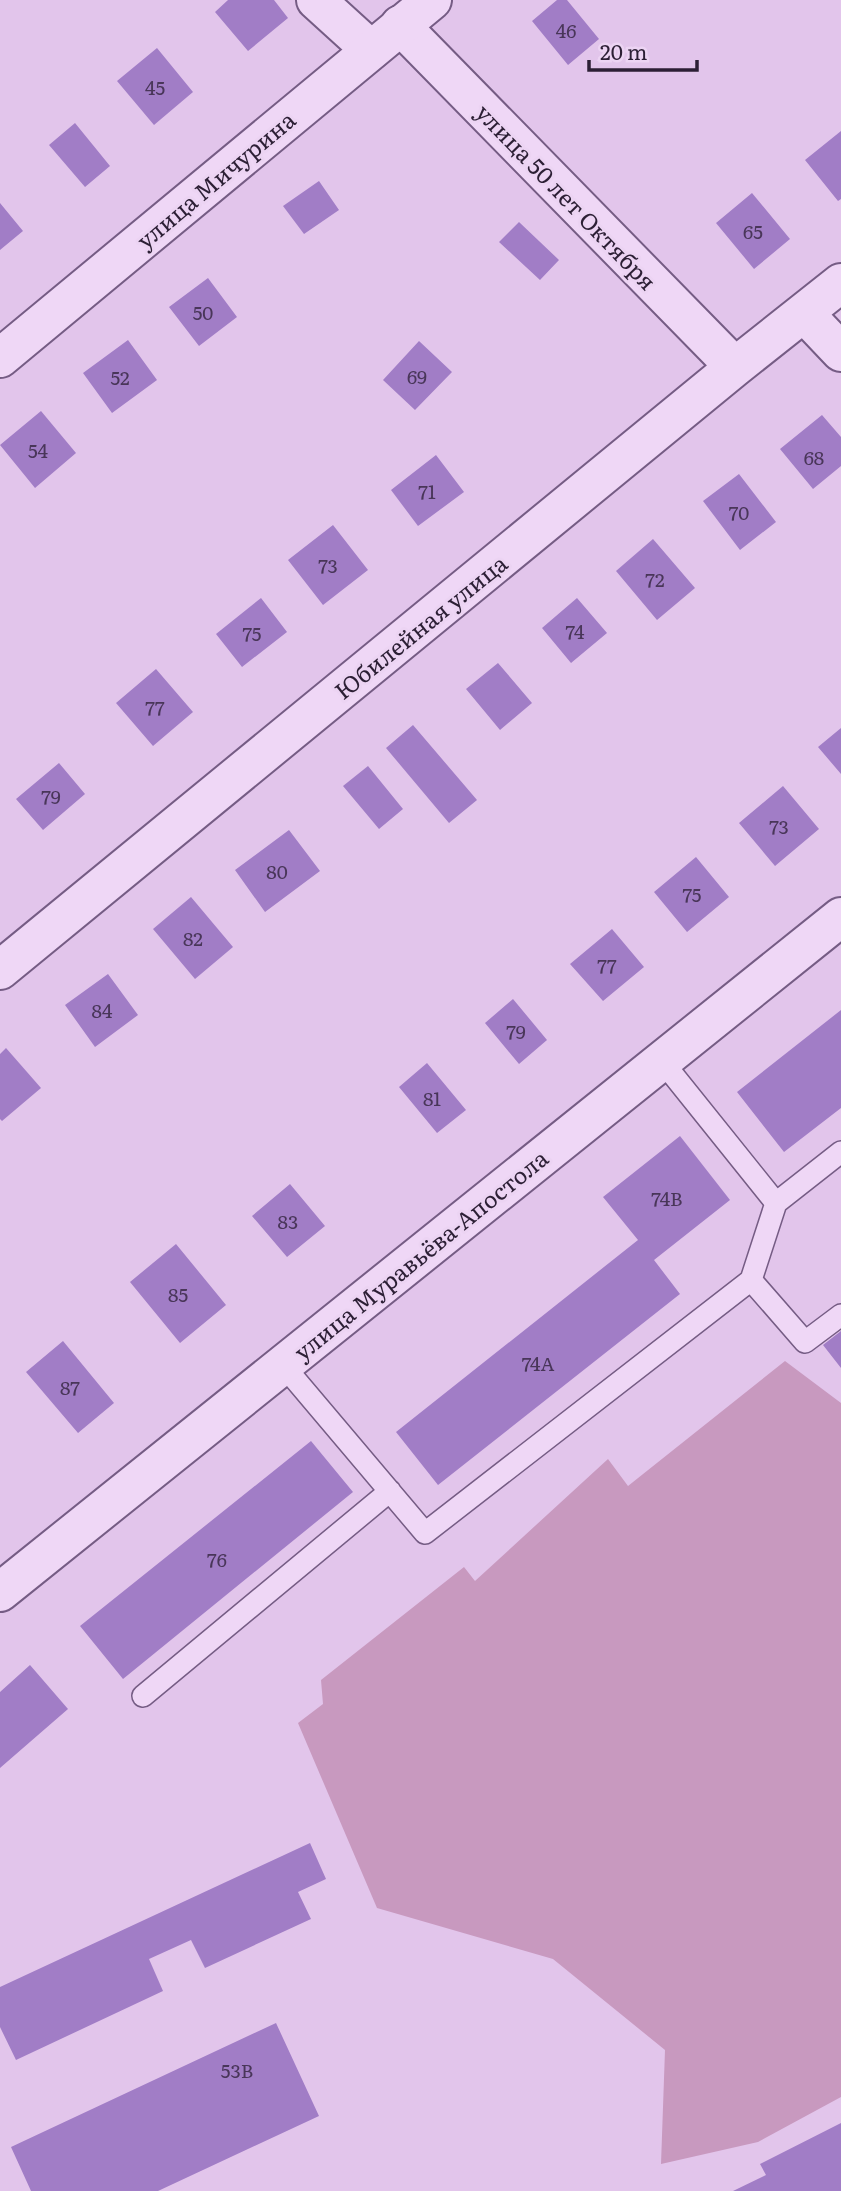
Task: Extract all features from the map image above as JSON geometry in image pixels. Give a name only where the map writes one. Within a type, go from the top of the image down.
[{"type":"street","points":[[316,0],[371,50]]},
{"type":"street","name":"улица Мичурина","points":[[0,358],[432,0]]},
{"type":"street","name":"улица 50 лет Октября","points":[[400,25],[735,367]]},
{"type":"street","name":"Юбилейная улица","points":[[0,970],[735,367],[841,284]]},
{"type":"street","points":[[804,313],[841,352]]},
{"type":"street","name":"улица Муравьёва-Апостола","points":[[0,1592],[841,917]]},
{"type":"lane","points":[[662,1060],[776,1203]]},
{"type":"lane","points":[[283,1365],[425,1534],[751,1280],[776,1203],[841,1152]]},
{"type":"lane","points":[[751,1280],[805,1342],[841,1314]]},
{"type":"lane","points":[[143,1696],[390,1491]]},
{"type":"shaded area","points":[[785,1361],[841,1403],[841,2097],[758,2142],[661,2164],[665,2050],[553,1959],[377,1908],[298,1723],[323,1704],[321,1680],[464,1567],[475,1581],[608,1459],[628,1486]]},
{"type":"building","points":[[228,0],[274,0],[288,18],[248,51],[215,12]]},
{"type":"building","points":[[557,0],[567,0],[599,39],[568,65],[532,21]]},
{"type":"building","points":[[157,48],[193,92],[154,125],[117,81]]},
{"type":"building","points":[[75,123],[110,166],[85,187],[49,145]]},
{"type":"building","points":[[841,131],[841,199],[838,201],[805,160]]},
{"type":"building","points":[[319,181],[339,210],[304,234],[283,206]]},
{"type":"building","points":[[752,193],[790,239],[754,269],[716,223]]},
{"type":"building","points":[[0,203],[23,231],[0,250]]},
{"type":"building","points":[[519,222],[559,260],[540,280],[499,242]]},
{"type":"building","points":[[208,278],[237,317],[199,346],[169,307]]},
{"type":"building","points":[[128,340],[157,380],[112,413],[83,373]]},
{"type":"building","points":[[419,341],[452,372],[415,410],[383,380]]},
{"type":"building","points":[[41,411],[76,453],[35,488],[0,445]]},
{"type":"building","points":[[822,415],[841,437],[841,466],[813,489],[780,449]]},
{"type":"building","points":[[436,455],[464,492],[418,526],[391,490]]},
{"type":"building","points":[[739,474],[776,522],[740,550],[703,501]]},
{"type":"building","points":[[333,525],[368,570],[323,605],[288,560]]},
{"type":"building","points":[[653,539],[695,588],[657,620],[616,571]]},
{"type":"building","points":[[261,598],[287,632],[242,667],[216,634]]},
{"type":"building","points":[[577,598],[607,633],[571,663],[542,628]]},
{"type":"building","points":[[498,663],[532,703],[500,730],[466,689]]},
{"type":"building","points":[[156,669],[193,712],[153,746],[116,703]]},
{"type":"building","points":[[413,725],[477,800],[449,823],[386,748]]},
{"type":"building","points":[[841,728],[841,774],[818,747]]},
{"type":"building","points":[[59,763],[85,794],[43,830],[16,799]]},
{"type":"building","points":[[368,766],[403,809],[379,829],[343,786]]},
{"type":"building","points":[[783,786],[819,829],[775,866],[739,823]]},
{"type":"building","points":[[289,830],[320,871],[265,912],[235,870]]},
{"type":"building","points":[[696,857],[729,897],[687,932],[654,892]]},
{"type":"building","points":[[191,897],[233,947],[195,979],[153,929]]},
{"type":"building","points":[[612,929],[644,967],[603,1001],[570,964]]},
{"type":"building","points":[[108,974],[138,1015],[95,1047],[65,1005]]},
{"type":"building","points":[[513,999],[547,1040],[519,1064],[485,1023]]},
{"type":"building","points":[[841,1010],[841,1108],[784,1152],[737,1092]]},
{"type":"building","points":[[6,1048],[41,1088],[2,1121],[0,1054]]},
{"type":"building","points":[[427,1063],[466,1110],[437,1133],[399,1087]]},
{"type":"building","points":[[680,1136],[730,1200],[654,1260],[680,1294],[438,1485],[396,1432],[638,1240],[603,1197]]},
{"type":"building","points":[[290,1184],[325,1226],[287,1257],[252,1216]]},
{"type":"building","points":[[176,1244],[226,1305],[180,1343],[130,1282]]},
{"type":"building","points":[[841,1331],[841,1368],[823,1345]]},
{"type":"building","points":[[63,1341],[114,1403],[78,1433],[26,1372]]},
{"type":"building","points":[[311,1441],[353,1492],[123,1679],[80,1626]]},
{"type":"building","points":[[30,1665],[68,1709],[0,1768],[0,1692]]},
{"type":"building","points":[[310,1843],[326,1879],[298,1892],[311,1919],[205,1968],[191,1940],[149,1959],[163,1991],[16,2060],[0,2027],[0,1987]]},
{"type":"building","points":[[276,2023],[319,2116],[158,2191],[31,2191],[11,2147]]},
{"type":"building","points":[[841,2123],[841,2191],[733,2191],[766,2175],[760,2164]]}]
